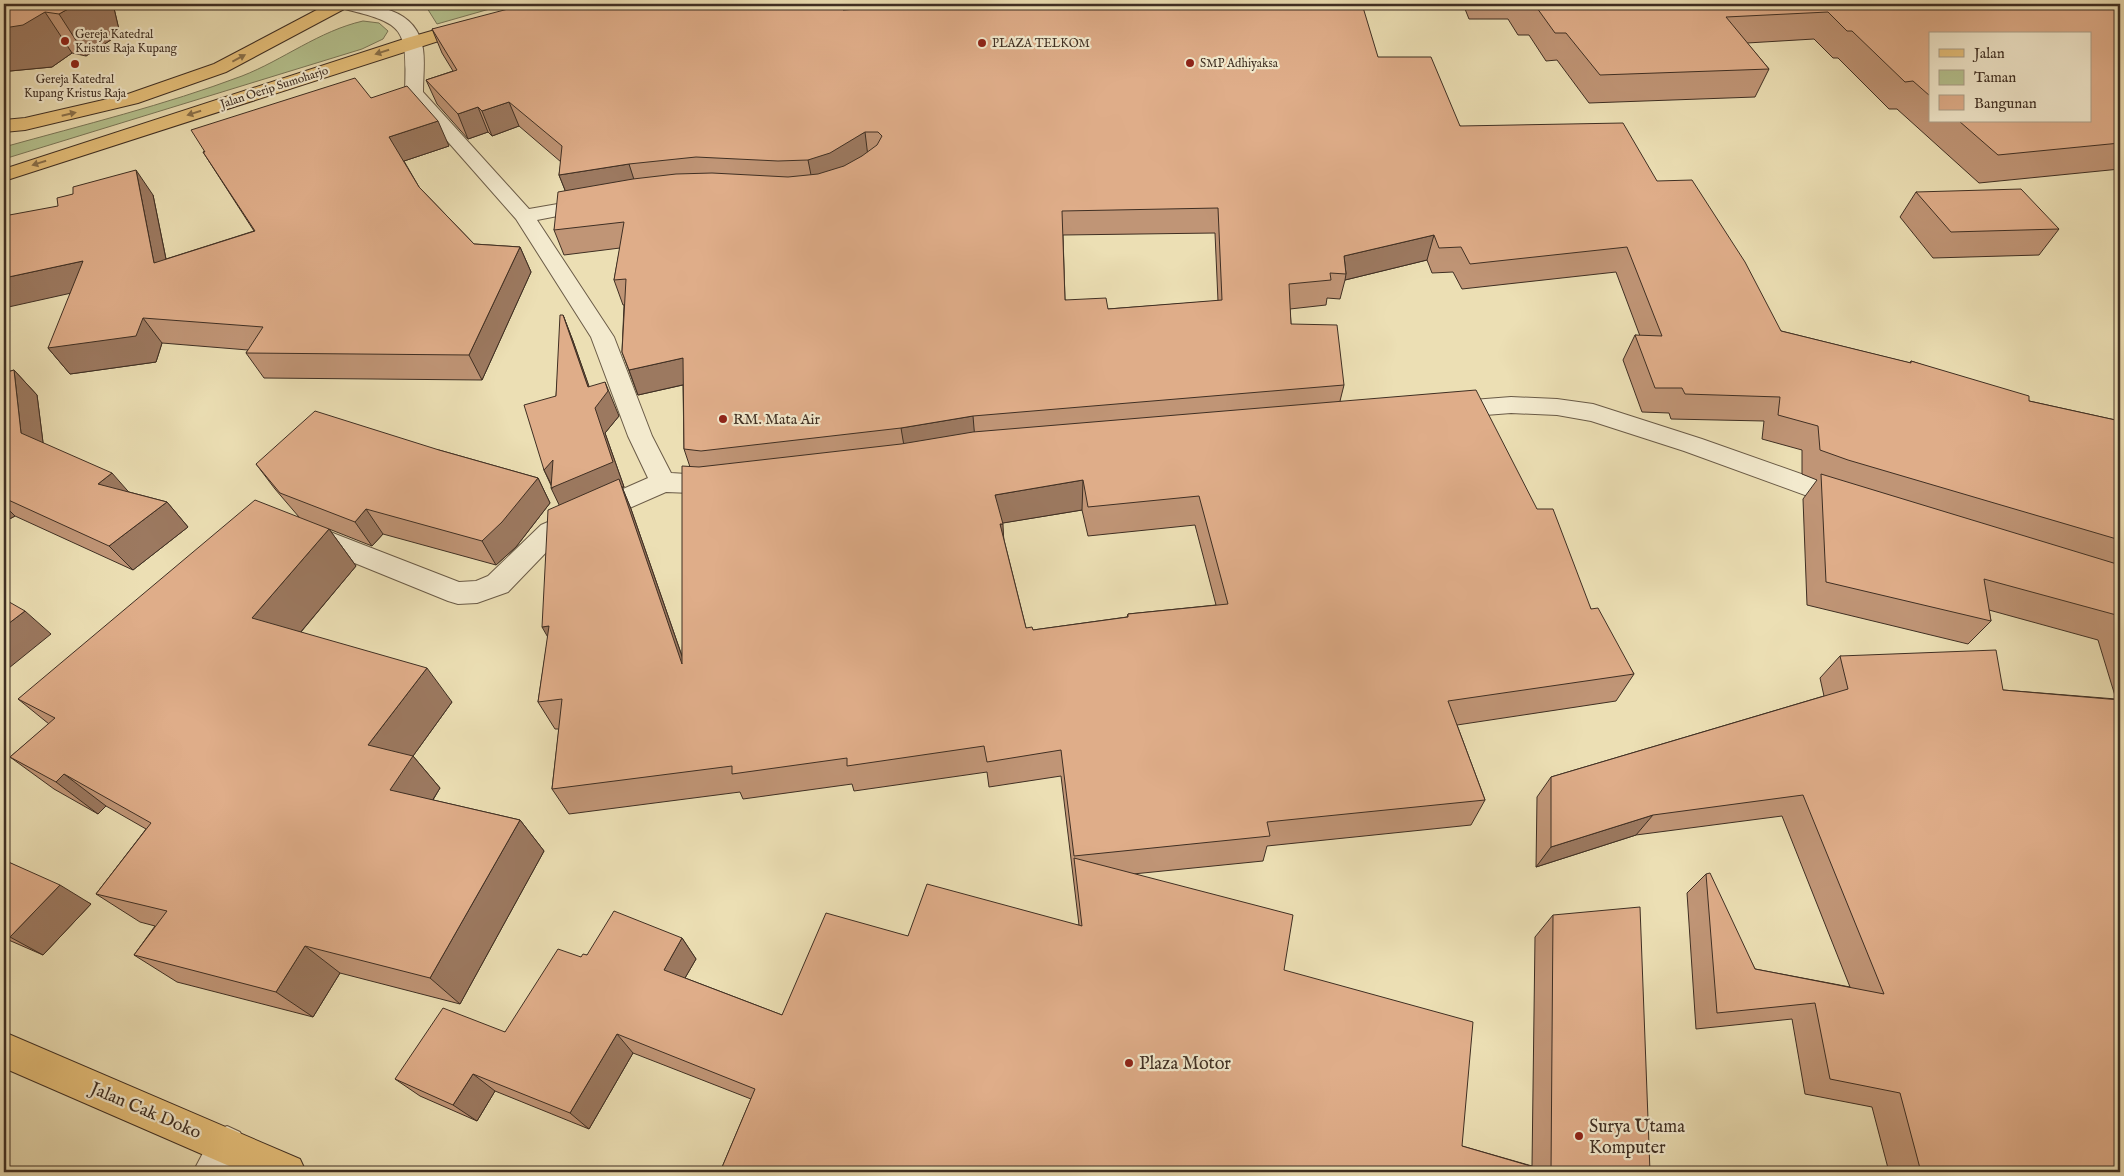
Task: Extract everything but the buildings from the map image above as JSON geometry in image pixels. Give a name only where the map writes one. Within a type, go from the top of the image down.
[{"type":"main road","points":[[4,128],[131,99],[220,68],[340,4]]},
{"type":"main road","name":"Jalan Oerip Sumoharjo","points":[[4,175],[413,42],[489,20]]},
{"type":"main road","name":"Jalan Cak Doko","points":[[4,1050],[220,1158],[287,1172]]},
{"type":"street","points":[[347,4],[382,12],[396,18],[405,27],[413,42],[414,93],[524,216],[602,337],[640,436],[663,482]]},
{"type":"street","points":[[524,216],[607,201]]},
{"type":"street","points":[[1422,412],[1511,405],[1557,407],[1593,413],[1693,445],[1821,493],[1868,507]]},
{"type":"street","points":[[287,525],[458,593],[477,592],[498,584],[550,532],[663,482],[709,486],[737,483]]},
{"type":"green space","points":[[461,4],[507,4],[437,24],[427,8]]},
{"type":"green space","points":[[363,21],[379,23],[388,31],[383,39],[362,49],[4,159],[4,147],[124,114],[242,76],[331,32]]},
{"type":"place","name":"Gereja Katedral Kristus Raja Kupang","points":[[65,41]]},
{"type":"place","name":"PLAZA TELKOM","points":[[982,43]]},
{"type":"place","name":"SMP Adhiyaksa","points":[[1190,63]]},
{"type":"place","name":"Gereja Katedral Kupang Kristus Raja","points":[[75,64]]},
{"type":"place","name":"RM. Mata Air","points":[[723,419]]},
{"type":"place","name":"Plaza Motor","points":[[1129,1063]]},
{"type":"place","name":"Surya Utama Komputer","points":[[1579,1136]]}]
